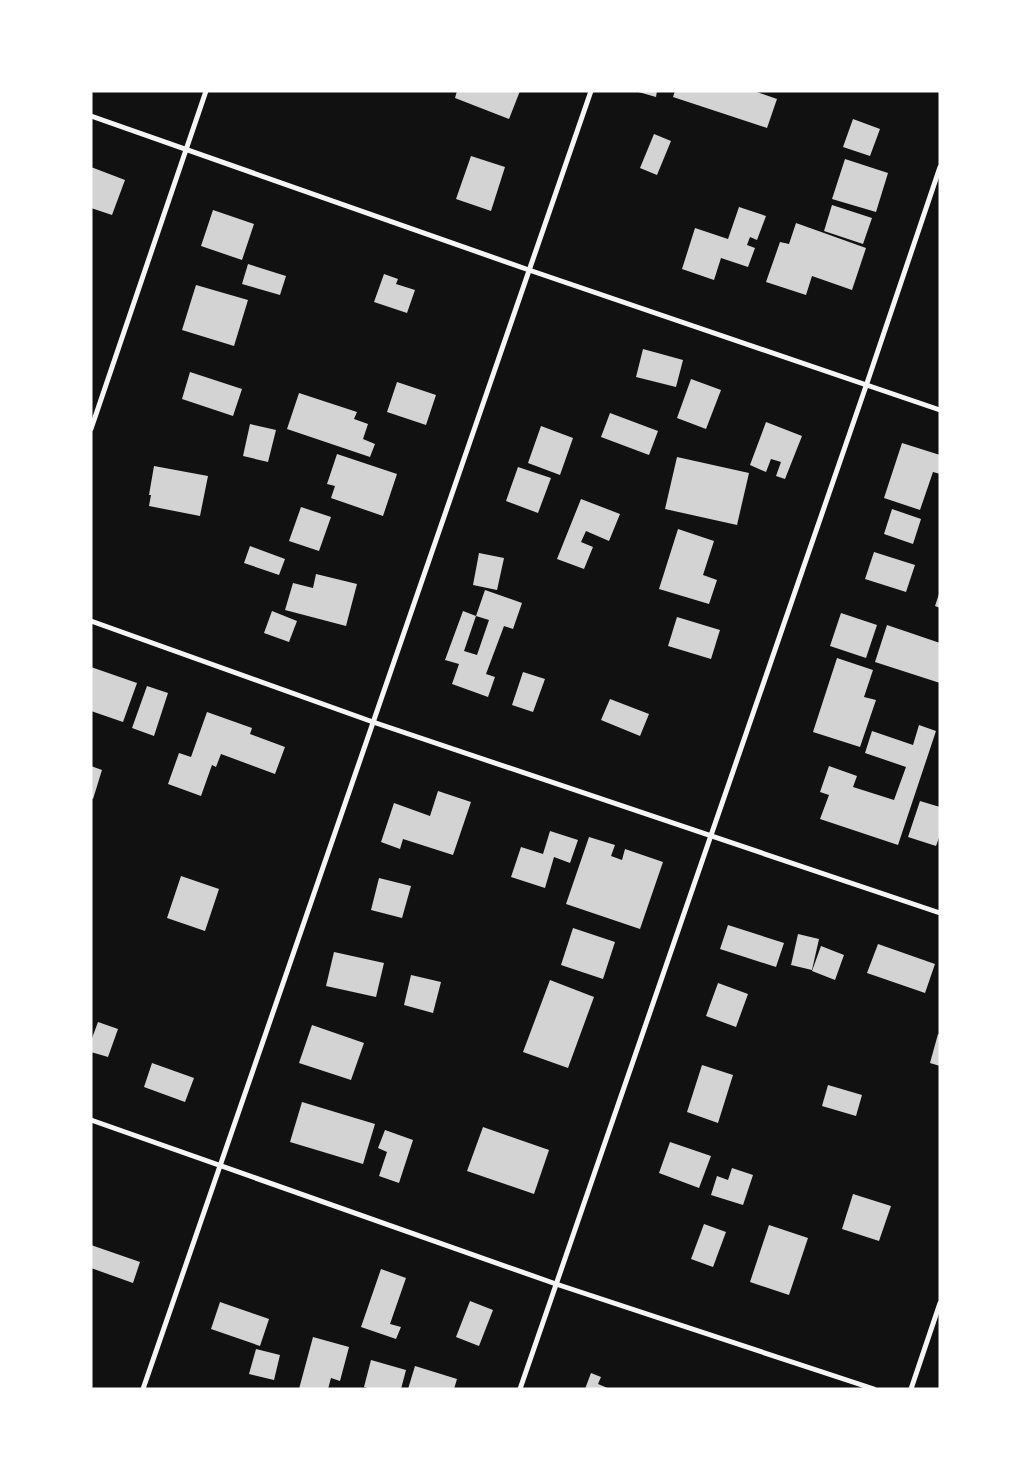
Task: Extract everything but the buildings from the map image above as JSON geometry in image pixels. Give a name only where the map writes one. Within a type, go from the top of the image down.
[{"type":"street","points":[[91,429],[206,91]]},
{"type":"street","points":[[143,1389],[591,91]]},
{"type":"street","points":[[91,116],[529,270],[940,410]]},
{"type":"street","points":[[520,1389],[940,168]]},
{"type":"street","points":[[91,621],[373,722],[940,913]]},
{"type":"street","points":[[91,1120],[556,1284],[874,1389]]},
{"type":"street","points":[[911,1389],[940,1304]]}]
